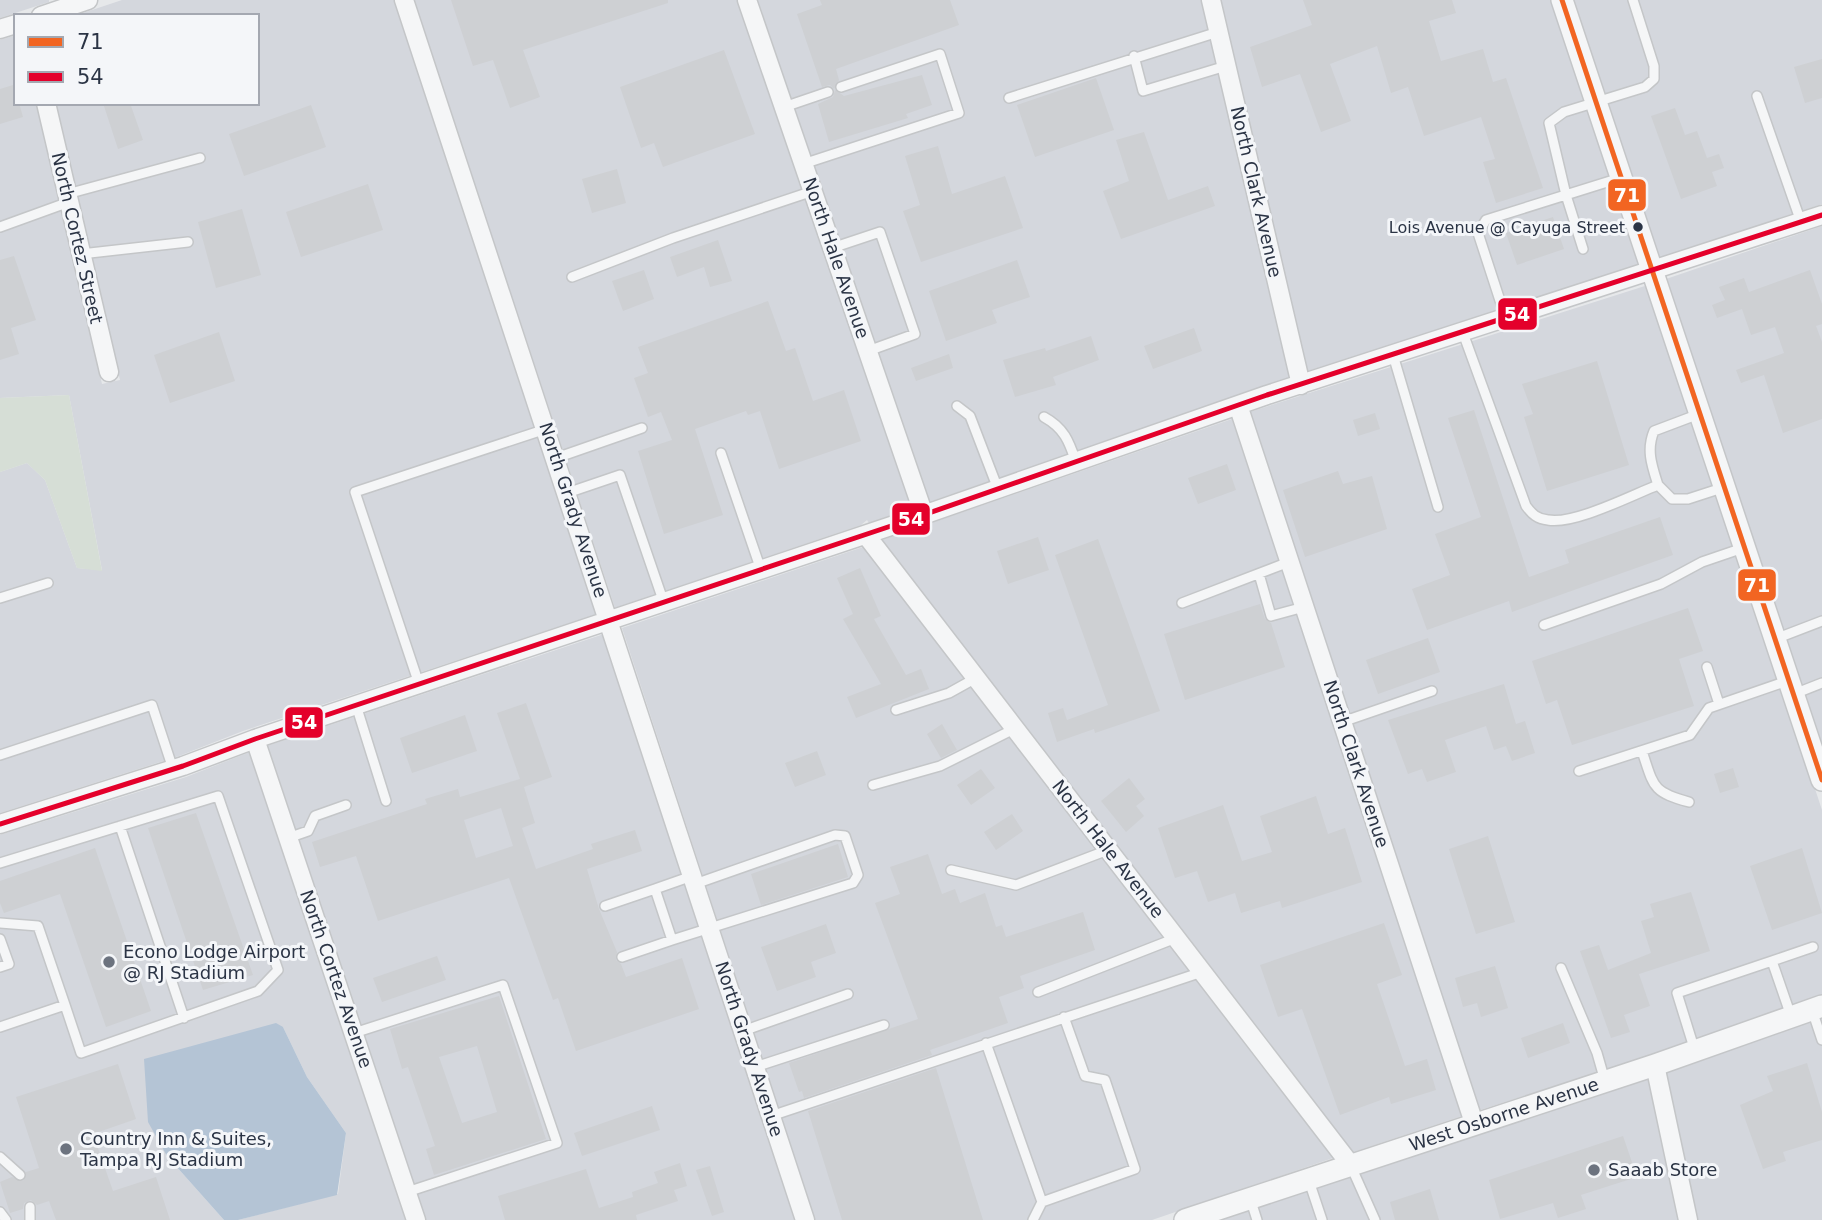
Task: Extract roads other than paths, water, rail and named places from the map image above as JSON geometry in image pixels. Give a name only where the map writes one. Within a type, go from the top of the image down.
[{"type":"street","points":[[44,14],[60,5],[88,0]]},
{"type":"street","name":"North Grady Avenue","points":[[404,0],[805,1220]]},
{"type":"street","name":"North Hale Avenue","points":[[747,0],[924,515]]},
{"type":"street","name":"North Clark Avenue","points":[[1211,0],[1301,384]]},
{"type":"street","points":[[1562,0],[1822,780]]},
{"type":"street","name":"North Cortez Street","points":[[46,105],[109,372]]},
{"type":"street","points":[[0,824],[173,769],[255,738],[866,535],[1238,405],[1654,272],[1822,215]]},
{"type":"street","name":"North Clark Avenue","points":[[1238,405],[1474,1123]]},
{"type":"street","name":"North Hale Avenue","points":[[866,535],[1350,1164]]},
{"type":"street","name":"North Cortez Avenue","points":[[255,738],[416,1220]]},
{"type":"street","name":"West Osborne Avenue","points":[[1199,1218],[1308,1178],[1655,1065],[1817,1008]]},
{"type":"street","points":[[1655,1065],[1688,1220]]},
{"type":"lane","points":[[1583,249],[1566,195],[1549,123],[1564,111],[1645,87],[1654,79],[1654,66],[1633,0]]},
{"type":"lane","points":[[1009,98],[1134,56],[1218,32]]},
{"type":"lane","points":[[803,164],[959,113],[940,54],[841,87]]},
{"type":"lane","points":[[1134,56],[1143,92],[1226,66]]},
{"type":"lane","points":[[784,107],[828,92]]},
{"type":"lane","points":[[1757,96],[1801,222]]},
{"type":"lane","points":[[0,227],[68,198],[200,159]]},
{"type":"lane","points":[[1506,319],[1478,233],[1479,227],[1486,220],[1622,178]]},
{"type":"lane","points":[[572,277],[673,238],[813,191]]},
{"type":"lane","points":[[832,248],[880,232],[915,334],[868,351]]},
{"type":"lane","points":[[81,254],[188,242]]},
{"type":"lane","points":[[1463,333],[1526,506],[1535,516],[1550,521],[1576,516],[1658,485]]},
{"type":"lane","points":[[1393,355],[1438,507]]},
{"type":"lane","points":[[957,406],[970,416],[998,489]]},
{"type":"lane","points":[[1700,413],[1654,432],[1649,442],[1650,458],[1658,485],[1672,499],[1688,499],[1725,487]]},
{"type":"lane","points":[[1044,417],[1058,424],[1067,436],[1076,462]]},
{"type":"lane","points":[[556,458],[642,428]]},
{"type":"lane","points":[[419,684],[355,492],[546,429]]},
{"type":"lane","points":[[721,453],[761,570]]},
{"type":"lane","points":[[568,493],[620,475],[664,603]]},
{"type":"lane","points":[[1544,625],[1661,584],[1702,562],[1745,547]]},
{"type":"lane","points":[[1182,603],[1289,562]]},
{"type":"lane","points":[[1259,574],[1271,616],[1304,607]]},
{"type":"lane","points":[[0,598],[48,583]]},
{"type":"lane","points":[[1775,639],[1822,621]]},
{"type":"lane","points":[[1707,667],[1719,704]]},
{"type":"lane","points":[[896,710],[949,693],[976,678]]},
{"type":"lane","points":[[1579,771],[1690,735],[1709,708],[1719,704],[1791,687],[1822,683]]},
{"type":"lane","points":[[1342,722],[1432,691]]},
{"type":"lane","points":[[0,755],[152,705],[173,769]]},
{"type":"lane","points":[[356,705],[386,801]]},
{"type":"lane","points":[[873,785],[940,766],[1014,729]]},
{"type":"lane","points":[[1642,751],[1651,779],[1662,794],[1689,802]]},
{"type":"lane","points":[[0,863],[218,796],[278,970],[258,991],[81,1053],[38,926],[0,923]]},
{"type":"lane","points":[[288,838],[308,831],[315,816],[346,805]]},
{"type":"lane","points":[[120,826],[184,1018]]},
{"type":"lane","points":[[605,906],[835,835],[845,836],[858,875],[853,883],[622,957]]},
{"type":"lane","points":[[951,870],[1016,885],[1108,850]]},
{"type":"lane","points":[[655,889],[672,940]]},
{"type":"lane","points":[[1038,992],[1176,938]]},
{"type":"lane","points":[[0,939],[9,964],[0,967]]},
{"type":"lane","points":[[1695,1051],[1677,993],[1813,947]]},
{"type":"lane","points":[[1772,961],[1791,1017]]},
{"type":"lane","points":[[1561,968],[1589,1032],[1605,1081]]},
{"type":"lane","points":[[771,1116],[1202,971]]},
{"type":"lane","points":[[354,1033],[503,985],[557,1143],[407,1192]]},
{"type":"lane","points":[[743,1031],[848,994]]},
{"type":"lane","points":[[0,1027],[65,1005]]},
{"type":"lane","points":[[1817,1008],[1822,1040]]},
{"type":"lane","points":[[1033,1220],[1042,1202],[1135,1169],[1105,1080],[1085,1076],[1064,1017]]},
{"type":"lane","points":[[755,1067],[884,1025]]},
{"type":"lane","points":[[986,1043],[1042,1202]]},
{"type":"lane","points":[[0,1157],[20,1175]]},
{"type":"lane","points":[[1350,1164],[1375,1220]]},
{"type":"lane","points":[[1308,1178],[1322,1220]]},
{"type":"lane","points":[[1250,1198],[1257,1220]]},
{"type":"lane","points":[[30,1207],[30,1220]]},
{"type":"lane","points":[[0,1212],[6,1220]]},
{"type":"water","points":[[276,1023],[283,1027],[307,1077],[346,1133],[337,1195],[238,1220],[224,1220],[167,1156],[148,1122],[144,1059]]},
{"type":"place","name":"Lois Avenue @ Cayuga Street","points":[[1638,227]]},
{"type":"place","name":"Econo Lodge Airport @ RJ Stadium","points":[[109,962]]},
{"type":"place","name":"Country Inn & Suites, Tampa RJ Stadium","points":[[66,1149]]},
{"type":"place","name":"Saaab Store","points":[[1594,1170]]}]
